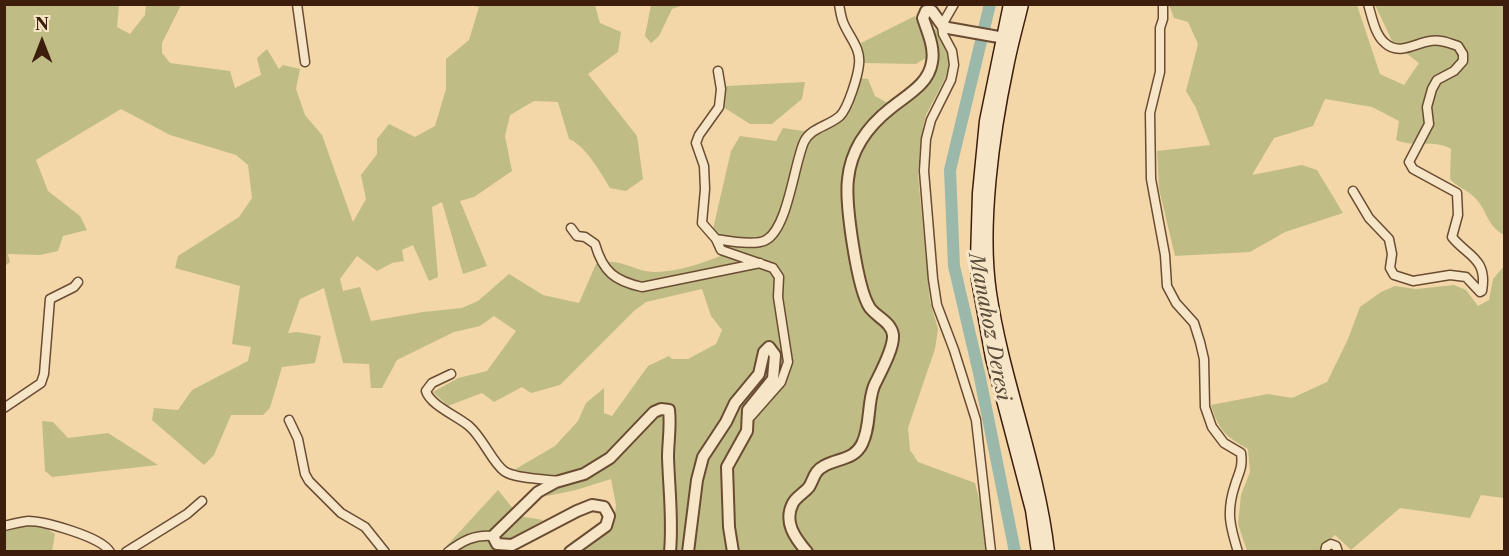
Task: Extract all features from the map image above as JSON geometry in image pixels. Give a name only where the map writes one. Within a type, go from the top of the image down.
[{"type":"main road","points":[[1010,4],[1005,38],[994,75],[987,121],[979,193],[978,280],[992,358],[1032,510],[1038,552]]},
{"type":"main road","points":[[1022,4],[1005,38],[1007,65],[995,136],[987,236],[987,266],[989,292],[1002,355],[1036,488],[1048,552]]},
{"type":"street","points":[[297,4],[305,62]]},
{"type":"street","points":[[716,239],[739,242],[765,241],[776,232],[792,186],[803,144],[809,134],[826,126],[842,114],[860,63],[857,46],[842,21],[839,4]]},
{"type":"street","points":[[954,4],[943,34],[952,51],[954,65],[951,80],[931,120],[926,139],[924,171],[937,305],[976,420],[978,455],[992,552]]},
{"type":"street","points":[[1163,4],[1163,19],[1160,28],[1160,72],[1150,113],[1151,179],[1165,255],[1167,286],[1176,303],[1194,323],[1200,342],[1204,360],[1205,407],[1212,427],[1224,443],[1241,453],[1242,466],[1234,486],[1229,512],[1229,525],[1238,552]]},
{"type":"street","points":[[1353,191],[1369,218],[1389,238],[1392,254],[1390,268],[1394,275],[1413,281],[1450,275],[1466,277],[1476,289],[1482,291],[1478,260],[1452,237],[1458,215],[1457,194],[1413,168],[1409,162],[1429,124],[1427,107],[1432,89],[1437,80],[1454,71],[1463,62],[1463,54],[1458,46],[1447,42],[1431,41],[1400,49],[1385,43],[1376,29],[1368,4]]},
{"type":"street","points":[[807,552],[794,537],[788,519],[793,503],[809,487],[816,472],[825,465],[851,457],[862,445],[868,424],[873,388],[882,372],[893,337],[890,326],[870,308],[859,277],[848,191],[854,152],[863,135],[892,107],[912,94],[930,72],[933,59],[931,41],[923,18],[929,8],[945,26],[1005,38]]},
{"type":"street","points":[[718,71],[721,88],[719,107],[696,143],[704,166],[705,189],[702,223],[716,239],[721,250],[773,268],[779,277],[778,297],[789,362],[781,382],[753,411],[748,422]]},
{"type":"street","points":[[572,228],[577,236],[585,237],[596,244],[607,271],[624,283],[642,287],[760,263]]},
{"type":"street","points":[[4,408],[41,382],[44,374],[50,299],[74,287],[78,282]]},
{"type":"street","points":[[688,552],[697,480],[703,457],[726,422],[735,403],[759,374],[764,352],[769,347],[775,355],[773,380],[748,411],[747,432],[727,467],[729,527],[733,552]]},
{"type":"street","points":[[451,374],[432,383],[426,391],[428,397],[477,432],[503,470],[522,476],[560,481]]},
{"type":"street","points":[[493,536],[538,492],[560,481],[584,474],[610,458],[654,412],[661,409],[669,411],[668,455],[672,526],[670,552]]},
{"type":"street","points":[[289,420],[298,439],[305,474],[309,481],[341,513],[365,527],[385,552]]},
{"type":"street","points":[[126,552],[187,514],[202,501]]},
{"type":"street","points":[[493,536],[497,544],[512,545],[577,511],[592,506],[604,507],[609,516],[606,526],[570,552]]},
{"type":"street","points":[[4,526],[26,521],[42,522],[83,535],[108,547],[110,552]]},
{"type":"street","points":[[448,552],[459,543],[473,537],[493,536]]},
{"type":"street","points":[[1325,552],[1326,547],[1331,544],[1336,546],[1338,552]]},
{"type":"shaded area","points":[[5,5],[119,5],[117,27],[130,34],[145,15],[146,5],[181,5],[162,43],[162,53],[170,63],[230,71],[235,88],[261,75],[257,58],[267,49],[279,69],[283,65],[300,69],[296,89],[305,115],[322,135],[353,222],[366,199],[361,175],[377,154],[377,139],[389,124],[415,137],[435,126],[446,89],[446,59],[469,40],[479,7],[469,5],[595,5],[600,23],[621,32],[618,52],[588,74],[637,136],[643,179],[626,191],[610,188],[587,153],[569,139],[558,102],[534,101],[510,115],[505,136],[512,171],[474,197],[460,201],[487,266],[463,274],[442,202],[432,207],[438,277],[429,281],[413,245],[402,250],[404,261],[392,263],[377,271],[357,256],[340,279],[343,291],[360,287],[371,321],[462,308],[478,301],[509,274],[543,295],[579,303],[596,264],[612,262],[640,270],[663,272],[723,255],[725,247],[713,229],[731,151],[740,136],[776,141],[783,128],[803,131],[842,117],[859,78],[868,79],[875,96],[898,109],[929,78],[932,29],[936,29],[948,52],[949,71],[926,115],[921,137],[918,175],[930,301],[938,329],[935,349],[908,428],[910,450],[918,462],[975,483],[987,551],[582,551],[614,521],[616,505],[611,479],[547,496],[560,477],[514,470],[555,446],[578,421],[586,403],[604,388],[604,413],[612,416],[648,366],[669,356],[672,359],[688,359],[716,344],[722,330],[711,316],[702,289],[646,302],[634,311],[560,385],[531,393],[522,387],[494,402],[482,393],[448,406],[433,392],[458,378],[487,371],[516,331],[494,316],[480,326],[454,332],[397,360],[382,388],[371,388],[369,364],[343,363],[324,288],[300,299],[288,333],[297,332],[321,336],[315,363],[282,367],[270,408],[263,415],[231,415],[214,455],[204,465],[152,420],[154,408],[178,410],[192,390],[248,361],[251,347],[232,344],[240,286],[175,268],[178,256],[239,217],[252,198],[248,165],[236,155],[170,135],[121,109],[36,160],[48,191],[80,216],[87,230],[63,236],[58,251],[40,255],[8,254],[10,262],[5,266]]},
{"type":"shaded area","points":[[651,5],[684,5],[672,9],[659,36],[651,43],[645,36]]},
{"type":"shaded area","points":[[1169,5],[1357,5],[1380,74],[1404,85],[1419,63],[1393,43],[1375,5],[1504,5],[1504,235],[1493,226],[1479,202],[1450,179],[1451,149],[1438,144],[1396,140],[1399,121],[1372,107],[1325,99],[1313,126],[1274,138],[1252,175],[1302,165],[1317,170],[1343,213],[1285,232],[1250,252],[1175,256],[1159,189],[1157,151],[1210,145],[1196,108],[1186,91],[1198,44],[1188,22],[1174,18]]},
{"type":"shaded area","points":[[915,16],[927,46],[926,58],[916,64],[864,63],[861,43]]},
{"type":"shaded area","points":[[805,82],[802,99],[772,124],[750,124],[723,107],[726,86]]},
{"type":"shaded area","points":[[1504,266],[1504,498],[1481,495],[1470,518],[1400,508],[1351,550],[1335,535],[1322,551],[1247,551],[1238,524],[1241,495],[1250,472],[1248,449],[1224,432],[1211,405],[1268,394],[1292,398],[1327,382],[1348,339],[1360,307],[1381,292],[1395,286],[1416,289],[1454,285],[1466,290],[1478,306],[1489,300],[1493,279]]},
{"type":"shaded area","points":[[42,421],[53,422],[68,438],[108,433],[158,465],[52,477],[45,471]]},
{"type":"shaded area","points":[[498,490],[519,516],[543,520],[495,551],[441,552]]},
{"type":"shaded area","points":[[25,525],[41,525],[55,534],[52,551],[5,552],[5,531]]},
{"type":"waterway","name":"Manahoz Deresi","points":[[990,4],[950,170],[954,266],[979,373],[1015,552]]}]
